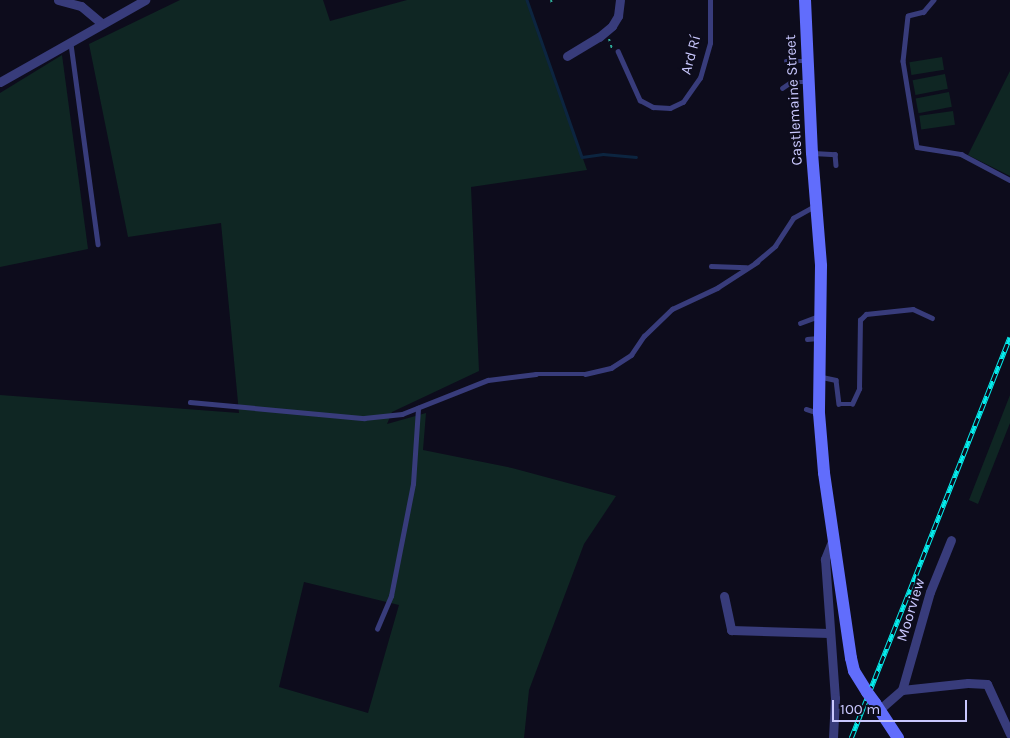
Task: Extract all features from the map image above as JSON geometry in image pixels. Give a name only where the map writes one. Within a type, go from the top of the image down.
[{"type":"main road","name":"Castlemaine Street","points":[[805,0],[812,153],[823,244],[820,315],[813,338],[820,377],[819,413],[833,539],[854,671],[898,738]]},
{"type":"street","points":[[58,0],[81,6],[101,23]]},
{"type":"street","points":[[0,82],[71,44],[101,23],[145,0]]},
{"type":"street","points":[[567,56],[599,37],[612,26],[618,16],[620,0]]},
{"type":"street","points":[[833,539],[825,558],[835,698],[833,738]]},
{"type":"street","name":"Moorview","points":[[902,690],[930,592],[951,540]]},
{"type":"street","points":[[724,596],[731,630],[829,633]]},
{"type":"street","points":[[877,706],[902,690],[968,682],[987,684],[1010,734]]},
{"type":"lane","name":"Ard Rí","points":[[618,51],[640,100],[653,106],[670,108],[683,102],[700,78],[710,43],[710,0]]},
{"type":"lane","points":[[934,0],[924,12],[908,16],[903,61],[918,147],[961,154],[1010,180]]},
{"type":"lane","points":[[71,44],[98,244]]},
{"type":"lane","points":[[786,61],[809,61]]},
{"type":"lane","points":[[782,88],[791,82],[809,82]]},
{"type":"lane","points":[[812,153],[835,154],[836,165]]},
{"type":"lane","points":[[190,402],[364,418],[402,414],[488,380],[536,374],[585,374],[611,368],[631,355],[644,336],[672,309],[717,288],[757,262],[775,246],[793,218],[817,202]]},
{"type":"lane","points":[[711,266],[741,270],[757,262]]},
{"type":"lane","points":[[820,377],[836,380],[839,404],[852,404],[859,389],[860,320],[866,314],[913,309],[932,318]]},
{"type":"lane","points":[[800,323],[820,315]]},
{"type":"lane","points":[[377,629],[391,596],[414,484],[418,408]]},
{"type":"lane","points":[[806,409],[819,413]]},
{"type":"path","points":[[551,0],[552,4]]},
{"type":"green space","points":[[180,0],[323,0],[330,21],[407,0],[527,0],[587,170],[471,187],[479,371],[392,412],[387,424],[426,413],[423,450],[512,468],[616,496],[584,544],[529,690],[524,738],[0,738],[0,395],[239,413],[221,223],[128,237],[89,44]],"holes":[[[304,582],[399,605],[368,713],[279,687]]]},
{"type":"green space","points":[[62,55],[88,249],[0,267],[0,93]]},
{"type":"green space","points":[[942,57],[944,70],[911,75],[909,62]]},
{"type":"green space","points":[[1010,71],[1010,176],[968,155]]},
{"type":"green space","points":[[945,74],[948,89],[915,95],[913,80]]},
{"type":"green space","points":[[949,92],[952,107],[918,113],[916,98]]},
{"type":"green space","points":[[953,111],[955,125],[921,130],[919,116]]},
{"type":"green space","points":[[1010,395],[1010,423],[978,504],[969,500]]},
{"type":"waterway","points":[[527,0],[582,157],[603,154],[636,157]]},
{"type":"railway","points":[[851,738],[1010,337]]}]
